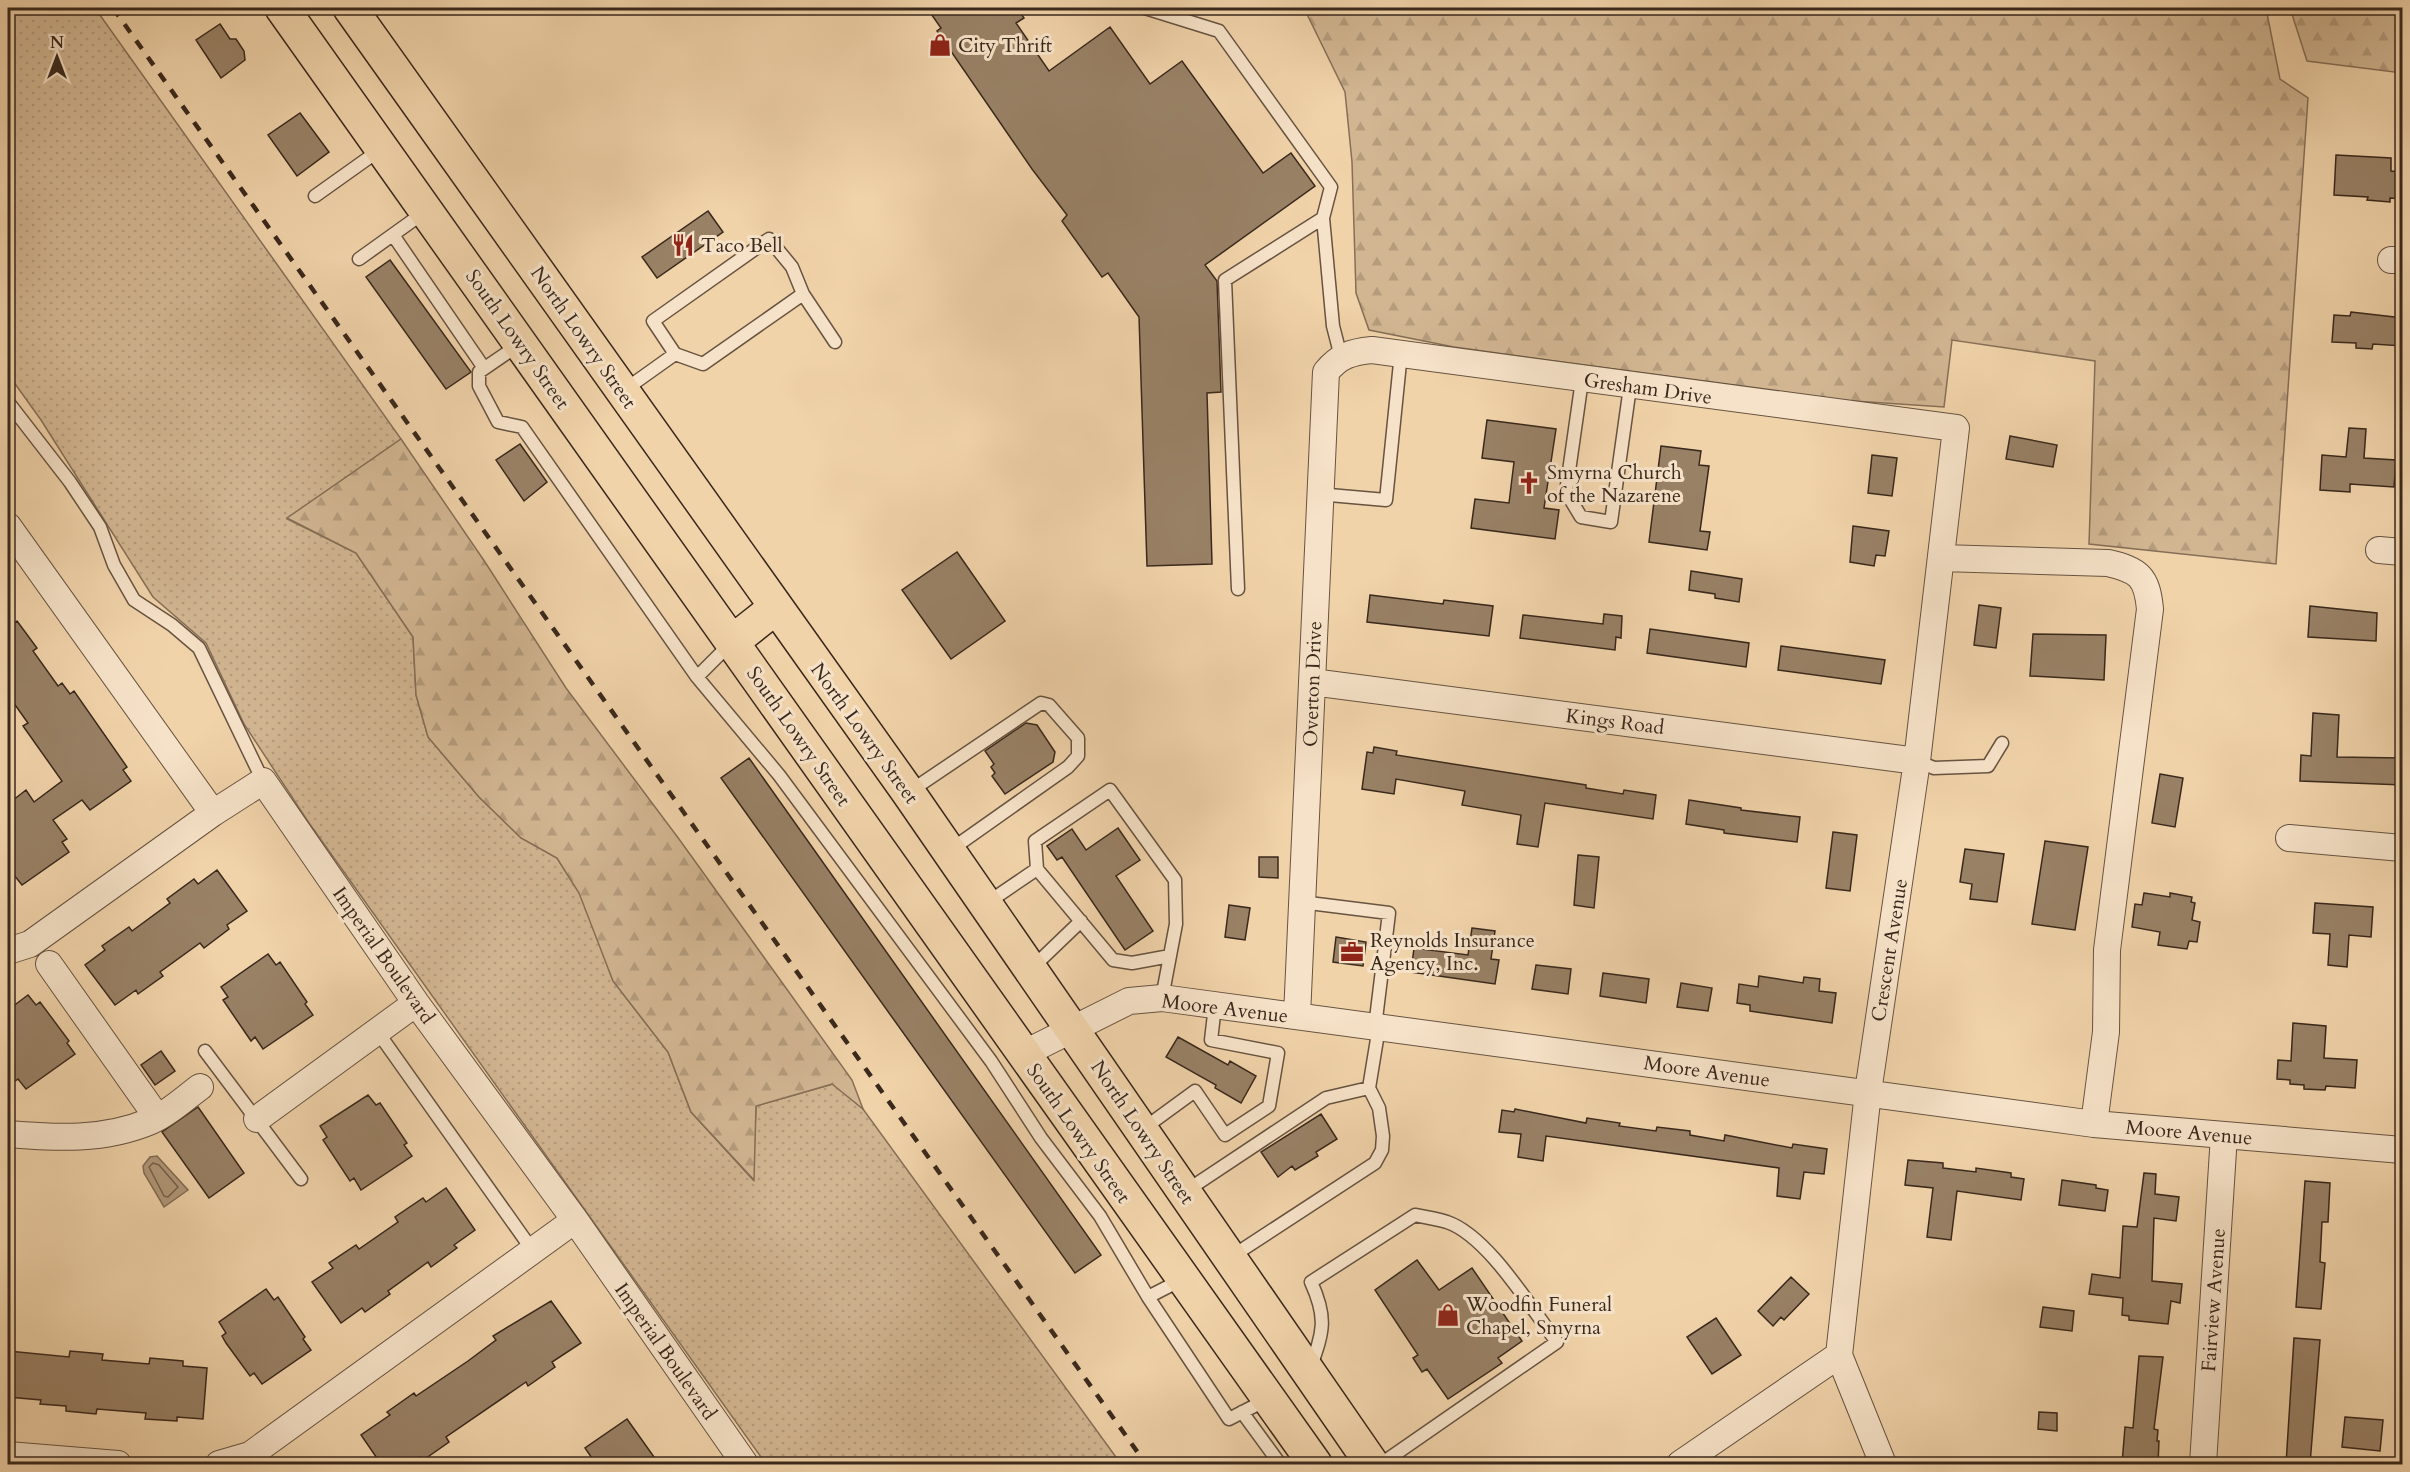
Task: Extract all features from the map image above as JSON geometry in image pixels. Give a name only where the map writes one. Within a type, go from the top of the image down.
[{"type":"main road","name":"South Lowry Street","points":[[282,8],[1184,1279],[1256,1406],[1303,1463]]},
{"type":"main road","name":"North Lowry Street","points":[[350,8],[908,792],[1372,1464]]},
{"type":"main road","points":[[732,642],[775,608]]},
{"type":"main road","points":[[1256,1406],[1308,1373]]},
{"type":"street","name":"Gresham Drive","points":[[1341,357],[1354,352],[1372,350],[1401,353],[1630,387],[1956,428]]},
{"type":"street","name":"Overton Drive","points":[[1297,1017],[1318,494],[1326,372],[1341,357]]},
{"type":"street","name":"Crescent Avenue","points":[[1882,1464],[1839,1355],[1868,1092],[1917,761],[1956,428]]},
{"type":"street","points":[[8,526],[213,813]]},
{"type":"street","points":[[1941,558],[2108,563],[2129,568],[2143,578],[2149,593],[2150,609],[2107,950],[2106,1032],[2094,1124]]},
{"type":"street","name":"Kings Road","points":[[1312,682],[1917,761]]},
{"type":"street","points":[[8,951],[30,944],[213,813],[262,781]]},
{"type":"street","name":"Imperial Boulevard","points":[[262,781],[416,1003],[575,1220],[746,1464]]},
{"type":"street","points":[[2289,838],[2403,848]]},
{"type":"street","points":[[49,964],[157,1117]]},
{"type":"street","name":"Moore Avenue","points":[[1023,1054],[1129,1001],[1162,998],[2094,1124],[2403,1150]]},
{"type":"street","points":[[257,1119],[416,1003]]},
{"type":"street","points":[[8,1134],[80,1139],[152,1121],[200,1087]]},
{"type":"street","name":"Fairview Avenue","points":[[2203,1464],[2224,1136]]},
{"type":"street","points":[[219,1464],[250,1455],[575,1220]]},
{"type":"street","points":[[1680,1464],[1839,1355]]},
{"type":"street","points":[[8,1455],[118,1464]]},
{"type":"lane","points":[[1145,8],[1219,32],[1331,187],[1323,218],[1333,326],[1341,357]]},
{"type":"lane","points":[[315,196],[382,148]]},
{"type":"lane","points":[[359,259],[427,211]]},
{"type":"lane","points":[[1238,588],[1226,280],[1323,218]]},
{"type":"lane","points":[[393,235],[484,368]]},
{"type":"lane","points":[[802,294],[703,364],[675,354],[653,321],[769,239],[792,267],[802,294],[835,342]]},
{"type":"lane","points":[[521,344],[478,372],[479,386],[498,422],[522,427],[696,677],[779,776],[898,933],[991,1061],[1041,1138],[1100,1216],[1148,1297],[1229,1419],[1256,1406]]},
{"type":"lane","points":[[1318,494],[1386,500],[1401,353]]},
{"type":"lane","points":[[622,392],[675,354]]},
{"type":"lane","points":[[1582,380],[1566,492],[1581,517],[1611,522],[1630,387]]},
{"type":"lane","points":[[8,402],[70,483],[100,527],[114,566],[134,600],[172,625],[199,648],[262,781]]},
{"type":"lane","points":[[696,677],[732,642]]},
{"type":"lane","points":[[908,792],[1041,703],[1048,705],[1078,738],[1078,756],[1068,767],[948,852]]},
{"type":"lane","points":[[1917,761],[1934,768],[1988,766],[2002,743]]},
{"type":"lane","points":[[1162,998],[1170,956],[1176,924],[1175,880],[1110,790],[1035,841],[1037,869],[1113,960],[1132,963],[1170,956]]},
{"type":"lane","points":[[985,904],[1037,869]]},
{"type":"lane","points":[[1230,1257],[1375,1163],[1382,1150],[1379,1108],[1369,1088],[1389,913],[1301,902]]},
{"type":"lane","points":[[1031,969],[1081,921]]},
{"type":"lane","points":[[1142,1130],[1195,1091],[1225,1135],[1269,1107],[1278,1053],[1211,1040],[1215,1006]]},
{"type":"lane","points":[[377,1031],[533,1251]]},
{"type":"lane","points":[[205,1051],[301,1179]]},
{"type":"lane","points":[[1185,1192],[1326,1098],[1369,1088]]},
{"type":"lane","points":[[1308,1373],[1323,1333],[1321,1304],[1311,1282],[1415,1215],[1449,1222],[1470,1234],[1487,1250],[1557,1342],[1381,1464]]},
{"type":"lane","points":[[1148,1297],[1184,1279]]},
{"type":"green space","points":[[8,8],[95,8],[401,439],[287,519],[356,553],[413,637],[416,695],[428,737],[479,797],[521,838],[557,858],[582,897],[613,981],[668,1052],[691,1112],[753,1180],[756,1106],[833,1084],[863,1109],[1121,1464],[766,1464],[309,823],[244,724],[206,643],[153,597],[41,420],[8,374]]},
{"type":"green space","points":[[1304,8],[2266,8],[2280,79],[2308,98],[2276,564],[2089,544],[2095,361],[1952,340],[1944,407],[1839,400],[1454,347],[1369,330],[1356,293],[1352,162],[1345,92]]},
{"type":"green space","points":[[2290,8],[2402,8],[2402,73],[2307,61]]},
{"type":"green space","points":[[401,439],[485,562],[566,688],[679,839],[852,1080],[863,1109],[832,1084],[756,1106],[754,1180],[691,1112],[668,1052],[613,981],[579,893],[557,858],[521,838],[479,797],[428,737],[416,695],[413,637],[356,553],[287,518]]},
{"type":"water","points":[[157,1156],[188,1190],[164,1207],[144,1173],[143,1166],[150,1157]]},
{"type":"building","points":[[927,8],[1017,8],[1024,18],[1016,23],[1049,71],[1110,27],[1150,84],[1182,61],[1263,173],[1291,153],[1315,186],[1205,265],[1217,281],[1221,392],[1207,393],[1212,564],[1147,566],[1139,317],[1108,273],[1102,277],[1062,221],[1067,215],[1032,169],[937,31],[941,28]]},
{"type":"building","points":[[220,24],[230,39],[236,39],[244,51],[245,60],[221,78],[196,40]]},
{"type":"building","points":[[300,113],[329,152],[297,176],[268,135]]},
{"type":"building","points":[[2336,155],[2391,158],[2391,171],[2403,172],[2403,199],[2390,198],[2390,202],[2367,200],[2368,197],[2334,195]]},
{"type":"building","name":"Taco Bell","points":[[708,211],[723,232],[657,278],[642,257]]},
{"type":"building","points":[[390,260],[471,372],[446,389],[366,277]]},
{"type":"building","points":[[2351,312],[2403,318],[2403,346],[2373,344],[2372,349],[2356,348],[2356,343],[2332,342],[2334,315],[2350,316]]},
{"type":"building","name":"Smyrna Church of the Nazarene","points":[[1487,420],[1556,429],[1544,508],[1559,510],[1555,539],[1471,528],[1475,499],[1509,503],[1514,462],[1482,458]]},
{"type":"building","points":[[2349,428],[2366,429],[2364,458],[2396,460],[2394,487],[2350,484],[2350,492],[2320,490],[2322,455],[2346,457]]},
{"type":"building","points":[[2010,436],[2057,445],[2053,467],[2006,459]]},
{"type":"building","points":[[520,444],[547,482],[524,501],[496,460]]},
{"type":"building","points":[[1661,446],[1701,451],[1699,465],[1709,466],[1700,531],[1710,532],[1707,550],[1649,542]]},
{"type":"building","points":[[1872,455],[1897,458],[1892,496],[1868,493]]},
{"type":"building","points":[[1853,526],[1889,531],[1885,556],[1876,555],[1874,566],[1850,562]]},
{"type":"building","points":[[957,552],[1005,621],[951,659],[902,590]]},
{"type":"building","points":[[1691,571],[1742,579],[1739,602],[1715,598],[1715,594],[1689,590]]},
{"type":"building","points":[[1370,595],[1443,604],[1444,600],[1493,606],[1489,636],[1367,622]]},
{"type":"building","points":[[1979,605],[2001,608],[1996,648],[1974,645]]},
{"type":"building","points":[[2310,606],[2377,613],[2376,641],[2308,637]]},
{"type":"building","points":[[1604,614],[1622,616],[1621,638],[1616,637],[1615,650],[1520,638],[1523,615],[1603,624]]},
{"type":"building","points":[[17,621],[37,648],[33,651],[58,686],[62,683],[70,694],[74,691],[127,767],[123,770],[131,781],[90,810],[82,800],[53,820],[67,839],[62,842],[69,852],[22,885],[14,875],[8,880],[8,804],[26,790],[34,802],[62,781],[23,726],[28,723],[8,695],[8,628]]},
{"type":"building","points":[[1650,629],[1749,643],[1746,667],[1647,653]]},
{"type":"building","points":[[2033,634],[2106,635],[2104,680],[2030,676]]},
{"type":"building","points":[[1781,646],[1885,660],[1881,684],[1778,670]]},
{"type":"building","points":[[2313,713],[2339,715],[2337,757],[2403,758],[2403,785],[2300,781],[2301,755],[2311,756]]},
{"type":"building","points":[[1026,723],[1037,725],[1055,752],[1053,762],[1005,794],[992,776],[995,773],[991,767],[994,764],[985,751]]},
{"type":"building","points":[[1374,747],[1397,751],[1396,755],[1586,785],[1586,788],[1623,794],[1624,790],[1656,795],[1653,819],[1545,803],[1538,847],[1517,844],[1521,815],[1462,805],[1465,791],[1396,779],[1394,794],[1362,789],[1367,752],[1373,753]]},
{"type":"building","points":[[749,758],[1101,1255],[1075,1273],[721,778]]},
{"type":"building","points":[[2160,774],[2183,778],[2175,827],[2152,823]]},
{"type":"building","points":[[1689,800],[1741,808],[1741,810],[1800,817],[1797,842],[1724,833],[1724,830],[1686,824]]},
{"type":"building","points":[[1118,828],[1140,860],[1116,876],[1153,931],[1125,950],[1062,857],[1057,860],[1047,846],[1072,829],[1086,850]]},
{"type":"building","points":[[1833,832],[1857,835],[1850,891],[1826,888]]},
{"type":"building","points":[[2045,841],[2088,847],[2075,930],[2032,924]]},
{"type":"building","points":[[1965,849],[2004,854],[1997,902],[1970,899],[1972,884],[1960,882]]},
{"type":"building","points":[[1578,855],[1599,857],[1594,908],[1574,905]]},
{"type":"building","points":[[1259,857],[1278,857],[1278,878],[1259,877]]},
{"type":"building","points":[[217,870],[247,911],[227,925],[229,929],[204,948],[200,943],[160,972],[163,976],[138,994],[136,990],[115,1005],[85,965],[105,950],[102,946],[129,927],[132,931],[170,903],[167,899],[194,879],[198,884]]},
{"type":"building","points":[[2144,893],[2170,897],[2170,893],[2192,897],[2191,902],[2195,903],[2192,920],[2200,922],[2197,942],[2189,941],[2187,949],[2158,945],[2160,932],[2132,927],[2135,904],[2142,905]]},
{"type":"building","points":[[2315,903],[2373,907],[2371,937],[2349,935],[2347,967],[2328,965],[2330,934],[2313,933]]},
{"type":"building","points":[[1229,905],[1250,908],[1245,940],[1225,937]]},
{"type":"building","points":[[1472,928],[1495,931],[1491,959],[1499,960],[1495,984],[1411,972],[1414,948],[1468,955]]},
{"type":"building","name":"Reynolds Insurance Agency, Inc.","points":[[1336,937],[1366,942],[1363,966],[1333,962]]},
{"type":"building","points":[[268,954],[276,965],[280,962],[313,1015],[263,1049],[255,1037],[251,1041],[223,1000],[228,997],[221,987]]},
{"type":"building","points":[[1536,965],[1571,969],[1568,994],[1532,989]]},
{"type":"building","points":[[1603,973],[1649,979],[1646,1003],[1600,996]]},
{"type":"building","points":[[1759,976],[1803,983],[1804,977],[1820,979],[1819,991],[1836,993],[1832,1023],[1750,1011],[1750,1005],[1737,1003],[1739,984],[1758,987]]},
{"type":"building","points":[[1681,983],[1712,988],[1708,1011],[1677,1007]]},
{"type":"building","points":[[28,995],[36,1005],[40,1002],[69,1041],[67,1043],[75,1054],[26,1089],[18,1079],[14,1082],[8,1073],[8,1010]]},
{"type":"building","points":[[2293,1023],[2326,1026],[2324,1058],[2357,1060],[2355,1088],[2326,1086],[2325,1090],[2304,1089],[2304,1085],[2290,1084],[2290,1080],[2277,1079],[2278,1060],[2291,1061]]},
{"type":"building","points":[[1178,1037],[1228,1065],[1230,1061],[1256,1076],[1241,1103],[1215,1088],[1216,1085],[1166,1057]]},
{"type":"building","points":[[161,1051],[175,1071],[155,1085],[141,1065]]},
{"type":"building","points":[[368,1095],[376,1105],[380,1103],[407,1143],[404,1145],[412,1156],[361,1190],[354,1178],[350,1181],[323,1140],[327,1137],[320,1126]]},
{"type":"building","points":[[198,1107],[244,1173],[209,1198],[162,1132]]},
{"type":"building","points":[[1515,1109],[1586,1123],[1587,1118],[1620,1123],[1619,1126],[1656,1131],[1657,1127],[1690,1131],[1690,1135],[1724,1141],[1725,1135],[1792,1148],[1793,1144],[1827,1149],[1824,1174],[1804,1172],[1800,1199],[1777,1196],[1779,1168],[1546,1136],[1543,1161],[1518,1157],[1521,1134],[1499,1132],[1502,1110],[1514,1112]]},
{"type":"building","points":[[1321,1114],[1337,1139],[1316,1152],[1318,1156],[1295,1170],[1292,1166],[1278,1177],[1261,1152]]},
{"type":"building","points":[[1908,1160],[1943,1163],[1943,1168],[1976,1172],[1976,1168],[2011,1173],[2011,1177],[2024,1179],[2021,1200],[1957,1191],[1951,1240],[1927,1237],[1933,1188],[1905,1185]]},
{"type":"building","points":[[2144,1173],[2156,1174],[2155,1194],[2179,1197],[2176,1221],[2154,1218],[2152,1281],[2182,1284],[2180,1303],[2171,1301],[2168,1324],[2129,1320],[2129,1316],[2122,1315],[2123,1298],[2089,1294],[2092,1274],[2120,1278],[2123,1226],[2137,1227]]},
{"type":"building","points":[[2062,1180],[2096,1185],[2096,1188],[2108,1190],[2105,1211],[2059,1205]]},
{"type":"building","points":[[2305,1181],[2330,1183],[2328,1222],[2322,1222],[2320,1262],[2325,1263],[2321,1309],[2296,1307]]},
{"type":"building","points":[[446,1188],[475,1230],[454,1245],[457,1248],[431,1267],[428,1262],[388,1291],[390,1294],[365,1312],[362,1308],[341,1323],[312,1282],[333,1268],[329,1263],[356,1245],[359,1249],[398,1222],[395,1217],[423,1198],[426,1202]]},
{"type":"building","name":"Woodfin Funeral Chapel, Smyrna","points":[[1417,1260],[1439,1290],[1472,1268],[1522,1341],[1498,1358],[1502,1363],[1448,1399],[1427,1369],[1422,1372],[1413,1358],[1418,1355],[1375,1290]]},
{"type":"building","points":[[1791,1277],[1809,1294],[1784,1320],[1781,1317],[1773,1326],[1758,1311]]},
{"type":"building","points":[[266,1289],[274,1300],[278,1297],[311,1350],[262,1384],[254,1373],[250,1376],[226,1343],[222,1336],[226,1333],[219,1322]]},
{"type":"building","points":[[551,1301],[581,1343],[552,1362],[555,1367],[528,1386],[526,1382],[446,1437],[449,1442],[422,1461],[420,1457],[409,1464],[381,1464],[361,1435],[390,1415],[387,1412],[414,1393],[416,1396],[496,1340],[493,1336]]},
{"type":"building","points":[[2043,1307],[2074,1311],[2072,1331],[2040,1327]]},
{"type":"building","points":[[1716,1318],[1741,1355],[1712,1374],[1687,1337]]},
{"type":"building","points":[[2294,1338],[2320,1340],[2310,1464],[2286,1464]]},
{"type":"building","points":[[8,1351],[69,1357],[70,1351],[103,1354],[102,1360],[149,1364],[150,1358],[183,1361],[183,1366],[207,1368],[203,1419],[177,1417],[177,1421],[145,1419],[146,1413],[97,1409],[96,1414],[66,1411],[66,1406],[40,1404],[41,1400],[8,1397]]},
{"type":"building","points":[[2139,1356],[2163,1357],[2154,1429],[2158,1430],[2158,1464],[2122,1464],[2125,1427],[2133,1428]]},
{"type":"building","points":[[2039,1412],[2057,1413],[2057,1431],[2038,1429]]},
{"type":"building","points":[[2345,1417],[2383,1420],[2380,1451],[2342,1447]]},
{"type":"building","points":[[627,1419],[659,1464],[596,1464],[585,1448]]},
{"type":"railway","points":[[113,8],[1146,1464]]},
{"type":"place","name":"City Thrift","points":[[940,45]]},
{"type":"place","name":"Taco Bell","points":[[683,245]]},
{"type":"place","name":"Smyrna Church of the Nazarene","points":[[1529,483]]},
{"type":"place","name":"Reynolds Insurance Agency, Inc.","points":[[1352,952]]},
{"type":"place","name":"Woodfin Funeral Chapel, Smyrna","points":[[1448,1315]]}]
